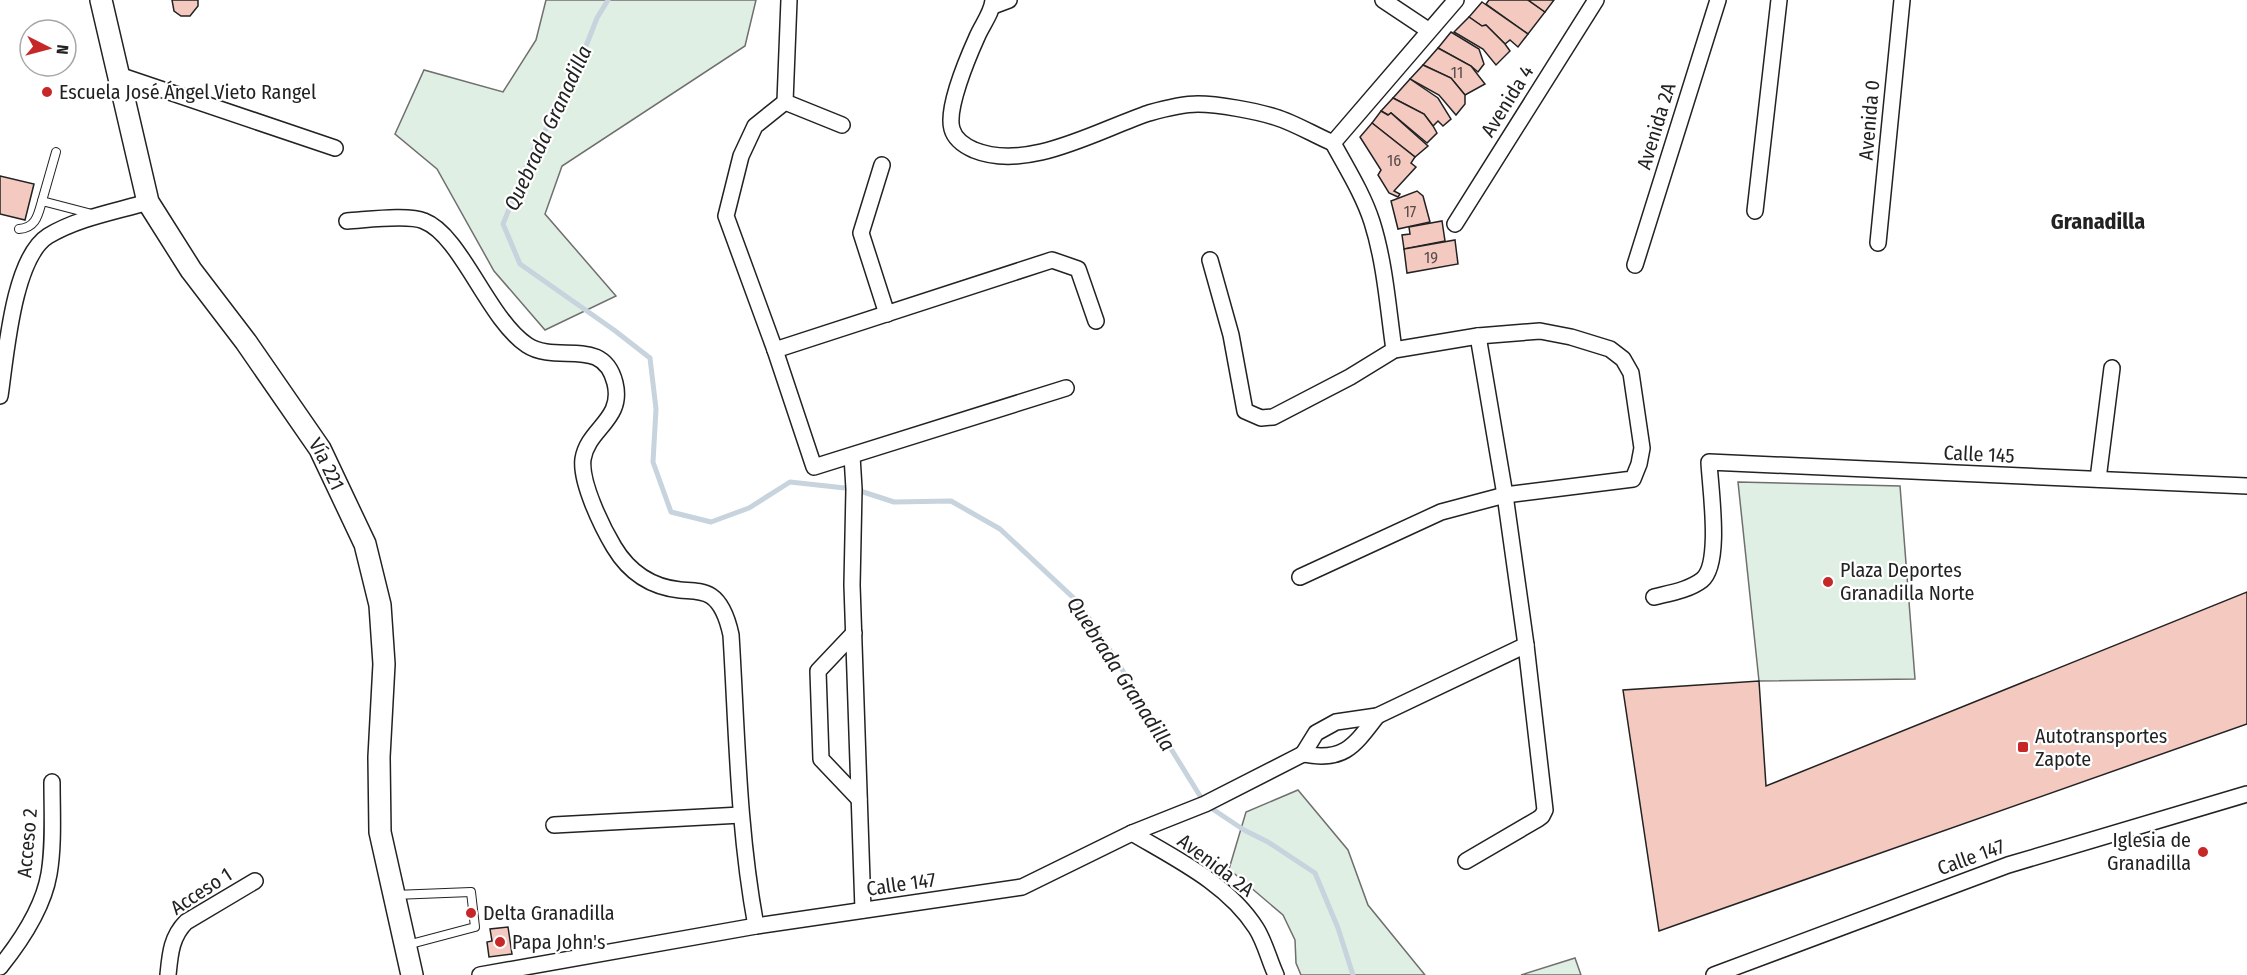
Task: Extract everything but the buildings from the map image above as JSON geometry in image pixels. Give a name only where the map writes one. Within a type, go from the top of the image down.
[{"type":"main road","name":"Vía 221","points":[[101,0],[148,202],[191,270],[246,342],[320,449],[365,544],[380,605],[384,664],[379,757],[380,831],[412,975]]},
{"type":"street","points":[[789,0],[785,102],[755,126],[741,156],[726,216],[775,350],[814,467],[1066,388]]},
{"type":"street","points":[[1009,0],[993,3],[955,96],[952,128],[957,140],[986,155],[1007,157],[1034,154],[1108,130],[1150,113],[1198,104],[1276,117],[1333,143],[1359,190],[1372,223],[1381,260],[1394,350]]},
{"type":"street","points":[[1383,0],[1428,30]]},
{"type":"street","points":[[1333,143],[1456,0]]},
{"type":"street","name":"Avenida 4","points":[[1455,224],[1596,0]]},
{"type":"street","name":"Avenida 2A","points":[[1635,265],[1718,0]]},
{"type":"street","points":[[1755,211],[1779,0]]},
{"type":"street","name":"Avenida 0","points":[[1878,243],[1902,0]]},
{"type":"street","points":[[119,75],[335,148]]},
{"type":"street","points":[[785,102],[842,125]]},
{"type":"street","points":[[882,165],[861,233],[887,314]]},
{"type":"street","points":[[0,396],[16,299],[22,273],[32,252],[46,237],[86,219],[148,202]]},
{"type":"street","points":[[347,221],[410,218],[423,220],[438,228],[491,305],[528,346],[546,351],[587,354],[600,358],[608,366],[615,382],[617,397],[615,409],[596,433],[583,457],[586,487],[614,548],[628,567],[642,579],[658,586],[706,593],[723,611],[731,635],[741,815],[756,926]]},
{"type":"street","points":[[775,350],[1052,260],[1078,268],[1096,321]]},
{"type":"street","points":[[1210,260],[1231,335],[1245,411],[1261,418],[1273,417],[1283,412],[1350,377],[1394,350],[1478,336],[1540,332],[1571,337],[1610,349],[1623,359],[1631,373],[1642,448],[1633,479],[1505,495],[1441,512],[1300,577]]},
{"type":"street","points":[[1466,861],[1538,819],[1545,810],[1526,645],[1505,495],[1478,336]]},
{"type":"street","points":[[2098,479],[2112,368]]},
{"type":"street","points":[[852,456],[854,489],[852,585],[863,910]]},
{"type":"street","name":"Calle 145","points":[[1654,597],[1680,591],[1703,579],[1710,568],[1714,551],[1709,462],[1998,477],[2247,486]]},
{"type":"street","points":[[854,633],[818,671],[820,759],[859,799]]},
{"type":"street","points":[[1377,716],[1356,744],[1334,756],[1320,758],[1302,754],[1316,734],[1336,722],[1377,716],[1526,645]]},
{"type":"street","name":"Calle 147","points":[[480,975],[756,926],[1022,887],[1132,833],[1205,804],[1302,754]]},
{"type":"street","name":"Acceso 2","points":[[0,968],[29,926],[49,876],[52,782]]},
{"type":"street","name":"Calle 147","points":[[1714,975],[2008,865],[2247,794]]},
{"type":"street","points":[[554,825],[741,815]]},
{"type":"street","name":"Avenida 2A","points":[[1132,833],[1193,869],[1240,906],[1258,930],[1276,975]]},
{"type":"street","name":"Acceso 1","points":[[168,975],[177,931],[186,922],[255,881]]},
{"type":"lane","points":[[19,229],[26,229],[36,222],[56,152]]},
{"type":"lane","points":[[42,201],[99,216]]},
{"type":"lane","points":[[394,895],[471,892],[476,927],[405,946]]},
{"type":"green space","points":[[546,0],[756,0],[745,46],[562,166],[545,214],[616,296],[545,330],[494,271],[437,169],[395,134],[424,70],[503,92],[536,40]]},
{"type":"green space","name":"Plaza Deportes Granadilla Norte","points":[[1738,482],[1900,486],[1915,679],[1759,681]]},
{"type":"green space","points":[[1298,790],[1348,850],[1368,905],[1425,975],[1301,975],[1296,963],[1295,940],[1283,915],[1229,869],[1246,812]]},
{"type":"green space","points":[[1575,958],[1581,975],[1521,975]]},
{"type":"waterway","name":"Quebrada Granadilla","points":[[608,0],[597,18],[566,97],[534,148],[503,224],[520,264],[650,358],[656,409],[653,462],[671,512],[711,522],[749,508],[790,482],[854,489],[894,502],[951,501],[1000,529],[1079,603],[1205,804],[1315,873],[1338,928],[1353,975]]},
{"type":"place","name":"Escuela José Ángel Vieto Rangel","points":[[47,92]]},
{"type":"place","name":"Plaza Deportes Granadilla Norte","points":[[1828,582]]},
{"type":"place","name":"Autotransportes Zapote","points":[[2023,747]]},
{"type":"place","name":"Iglesia de Granadilla","points":[[2203,852]]},
{"type":"place","name":"Delta Granadilla","points":[[471,913]]},
{"type":"place","name":"Papa John's","points":[[500,942]]},
{"type":"district","name":"Granadilla","points":[[2098,221]]}]
